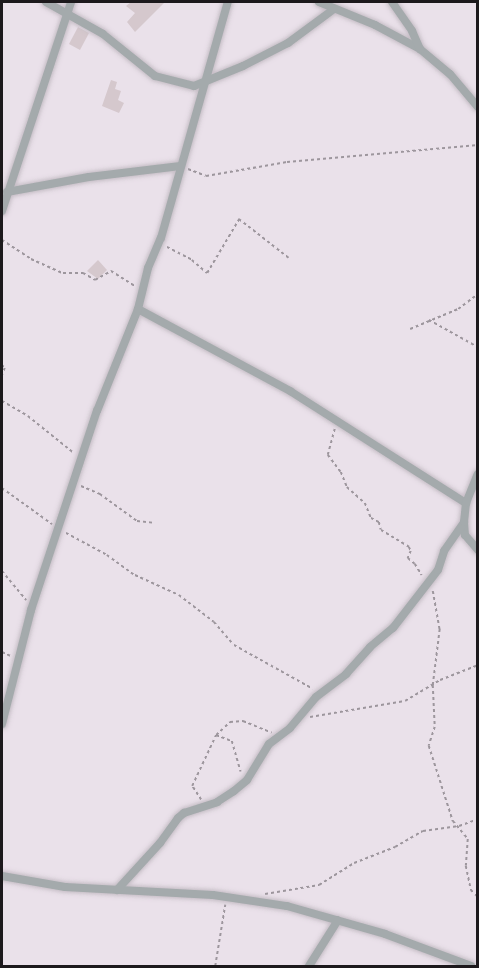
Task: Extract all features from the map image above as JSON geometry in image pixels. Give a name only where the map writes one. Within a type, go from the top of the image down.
[{"type":"street","points":[[46,2],[103,34],[155,76],[194,86],[288,43],[334,9]]},
{"type":"street","points":[[2,211],[71,2]]},
{"type":"street","points":[[2,724],[17,659],[32,610],[97,411],[138,309],[159,243],[206,82],[214,41],[228,2]]},
{"type":"street","points":[[320,2],[375,25],[420,49],[450,74],[477,107]]},
{"type":"street","points":[[392,2],[412,31],[420,49]]},
{"type":"street","points":[[8,192],[72,180],[180,166]]},
{"type":"street","points":[[138,309],[290,391],[466,503]]},
{"type":"street","points":[[477,474],[466,503],[464,522],[465,535],[477,550]]},
{"type":"street","points":[[117,890],[160,843],[178,818],[184,813],[206,807],[234,791],[247,780],[276,738],[297,720],[320,693],[346,674],[370,647],[393,628],[430,582],[451,539],[464,522]]},
{"type":"street","points":[[451,539],[471,542]]},
{"type":"street","points":[[2,876],[65,887],[225,898],[287,906],[418,945],[471,966]]},
{"type":"street","points":[[309,966],[338,920]]},
{"type":"path","points":[[180,166],[206,176],[287,162],[477,145]]},
{"type":"path","points":[[159,243],[192,260],[207,273],[239,219],[289,258]]},
{"type":"path","points":[[2,240],[31,260],[57,271],[83,273],[95,280],[106,272],[115,272],[142,291]]},
{"type":"path","points":[[410,329],[458,309],[477,294]]},
{"type":"path","points":[[429,320],[477,347]]},
{"type":"path","points":[[2,365],[5,368],[2,376]]},
{"type":"path","points":[[2,401],[28,416],[83,458]]},
{"type":"path","points":[[338,423],[328,455],[344,476],[347,487],[365,503],[371,518],[379,522],[381,530],[409,547],[411,551],[408,558],[430,582],[440,629],[433,685],[435,727],[429,746],[453,821],[468,839],[466,866],[471,890],[477,897]]},
{"type":"path","points":[[74,484],[100,494],[137,521],[155,523]]},
{"type":"path","points":[[2,488],[59,529],[107,555],[135,575],[178,595],[214,622],[234,645],[320,693]]},
{"type":"path","points":[[2,571],[25,597],[32,610]]},
{"type":"path","points":[[2,652],[17,659]]},
{"type":"path","points":[[297,720],[405,701],[440,680],[477,665]]},
{"type":"path","points":[[206,807],[192,786],[216,735],[230,722],[243,721],[272,733],[276,738]]},
{"type":"path","points":[[216,735],[232,741],[242,775],[247,780]]},
{"type":"path","points":[[261,894],[319,885],[354,863],[395,847],[423,831],[459,826],[477,819]]},
{"type":"path","points":[[215,966],[225,898]]},
{"type":"building","points":[[131,2],[165,2],[135,32],[127,22],[135,13],[126,6]]},
{"type":"building","points":[[78,27],[89,33],[80,50],[69,44]]},
{"type":"building","points":[[111,80],[117,82],[115,89],[121,91],[118,100],[124,103],[119,113],[102,106]]},
{"type":"building","points":[[98,260],[107,270],[98,279],[87,271]]}]
